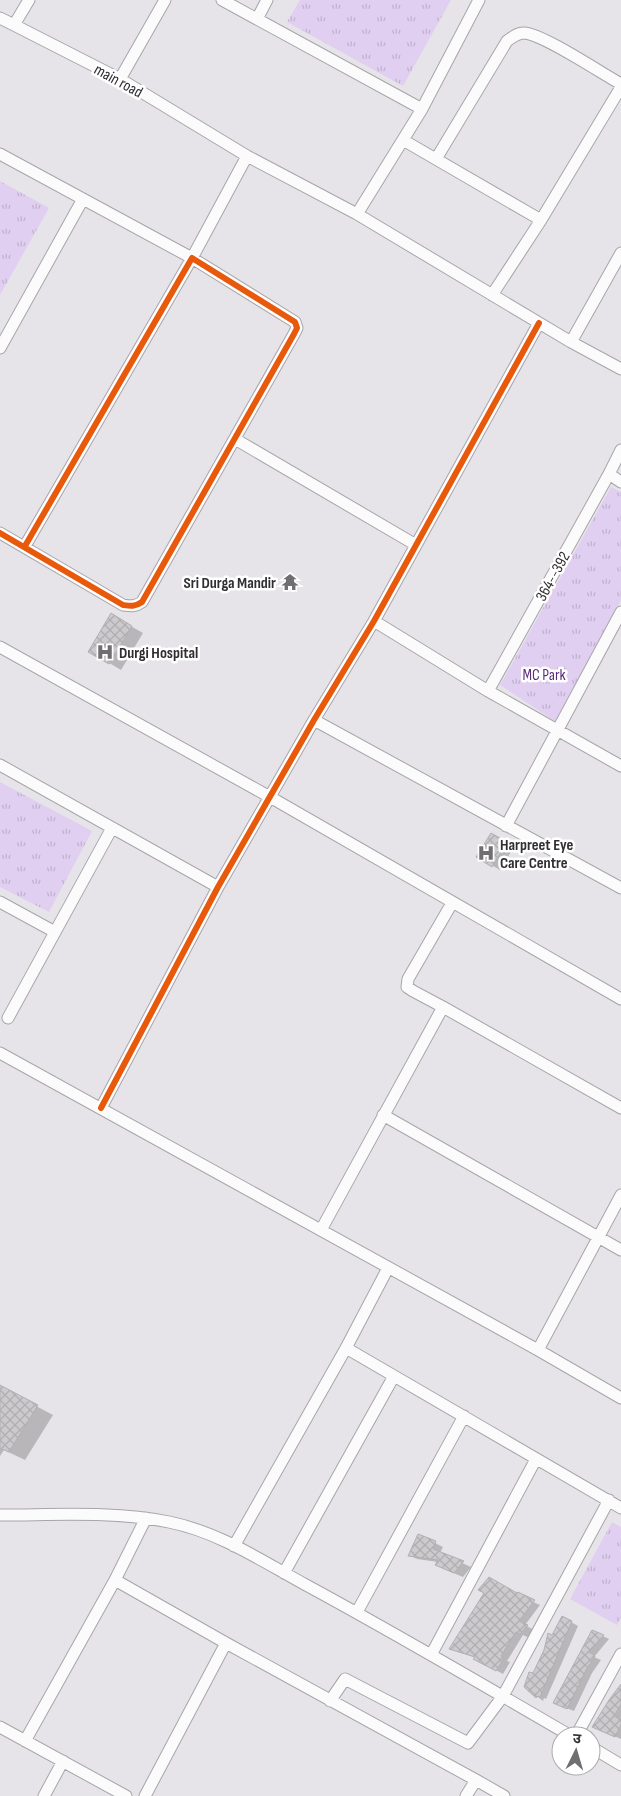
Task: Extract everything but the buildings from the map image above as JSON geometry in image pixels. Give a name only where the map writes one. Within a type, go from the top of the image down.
[{"type":"street","points":[[14,25],[29,0]]},
{"type":"street","points":[[120,79],[165,0]]},
{"type":"street","points":[[222,0],[422,109]]},
{"type":"street","points":[[257,19],[267,0]]},
{"type":"street","points":[[357,214],[422,109],[479,0]]},
{"type":"street","name":"main road","points":[[0,18],[120,79],[247,156],[357,214],[571,342],[619,366]]},
{"type":"street","points":[[436,159],[507,41],[516,34],[524,33],[541,38],[621,85],[541,220],[492,295]]},
{"type":"street","points":[[403,140],[541,220]]},
{"type":"street","points":[[0,154],[192,258],[290,318],[295,322],[297,328],[142,602],[137,605],[123,605],[0,532]]},
{"type":"street","points":[[25,546],[192,258],[247,156]]},
{"type":"street","points":[[0,348],[83,199]]},
{"type":"street","points":[[571,342],[621,253]]},
{"type":"street","points":[[101,1108],[218,887],[314,720],[374,621],[539,323]]},
{"type":"street","points":[[234,439],[416,545]]},
{"type":"street","name":"364--392","points":[[488,691],[621,450]]},
{"type":"street","points":[[609,474],[621,482]]},
{"type":"street","points":[[506,826],[621,612]]},
{"type":"street","points":[[374,621],[488,691],[621,766]]},
{"type":"street","points":[[0,647],[270,797],[621,999]]},
{"type":"street","points":[[314,720],[621,888]]},
{"type":"street","points":[[0,765],[218,887]]},
{"type":"street","points":[[8,1018],[112,828]]},
{"type":"street","points":[[0,902],[55,932]]},
{"type":"street","points":[[452,903],[408,979],[407,987],[621,1108]]},
{"type":"street","points":[[321,1230],[443,1007]]},
{"type":"street","points":[[0,1053],[538,1350],[621,1398]]},
{"type":"street","points":[[383,1115],[621,1250]]},
{"type":"street","points":[[538,1350],[621,1195]]},
{"type":"street","points":[[234,1546],[346,1348],[388,1268]]},
{"type":"street","points":[[346,1348],[621,1508]]},
{"type":"street","points":[[284,1573],[394,1376]]},
{"type":"street","points":[[357,1612],[464,1416]]},
{"type":"street","points":[[431,1655],[536,1459]]},
{"type":"street","points":[[330,1701],[345,1679],[468,1743],[503,1696],[608,1500]]},
{"type":"street","points":[[0,1515],[114,1515],[171,1522],[200,1530],[234,1546],[357,1612],[554,1726]]},
{"type":"street","points":[[25,1741],[115,1580],[146,1518]]},
{"type":"street","points":[[115,1580],[504,1796]]},
{"type":"street","points":[[145,1796],[226,1643]]},
{"type":"street","points":[[581,1726],[621,1654]]},
{"type":"street","points":[[0,1727],[126,1796]]},
{"type":"street","points":[[601,1753],[621,1765]]},
{"type":"street","points":[[44,1796],[62,1761]]},
{"type":"street","points":[[466,1796],[476,1780]]},
{"type":"green space","points":[[300,0],[451,0],[403,86],[287,22]]},
{"type":"green space","points":[[0,181],[49,208],[0,295]]},
{"type":"green space","name":"MC Park","points":[[611,487],[621,492],[621,600],[555,721],[500,685]]},
{"type":"green space","points":[[0,782],[92,831],[49,912],[0,887]]},
{"type":"green space","points":[[612,1522],[621,1527],[621,1618],[617,1625],[570,1599]]},
{"type":"cycle path","points":[[0,533],[123,605],[130,606],[142,602],[294,334],[297,328],[295,322],[192,258],[25,546]]},
{"type":"cycle path","points":[[101,1108],[218,887],[314,720],[374,621],[539,323]]},
{"type":"place","name":"Sri Durga Mandir","points":[[290,582]]},
{"type":"place","name":"Durgi Hospital","points":[[105,652]]},
{"type":"place","name":"Harpreet Eye Care Centre","points":[[486,853]]}]
